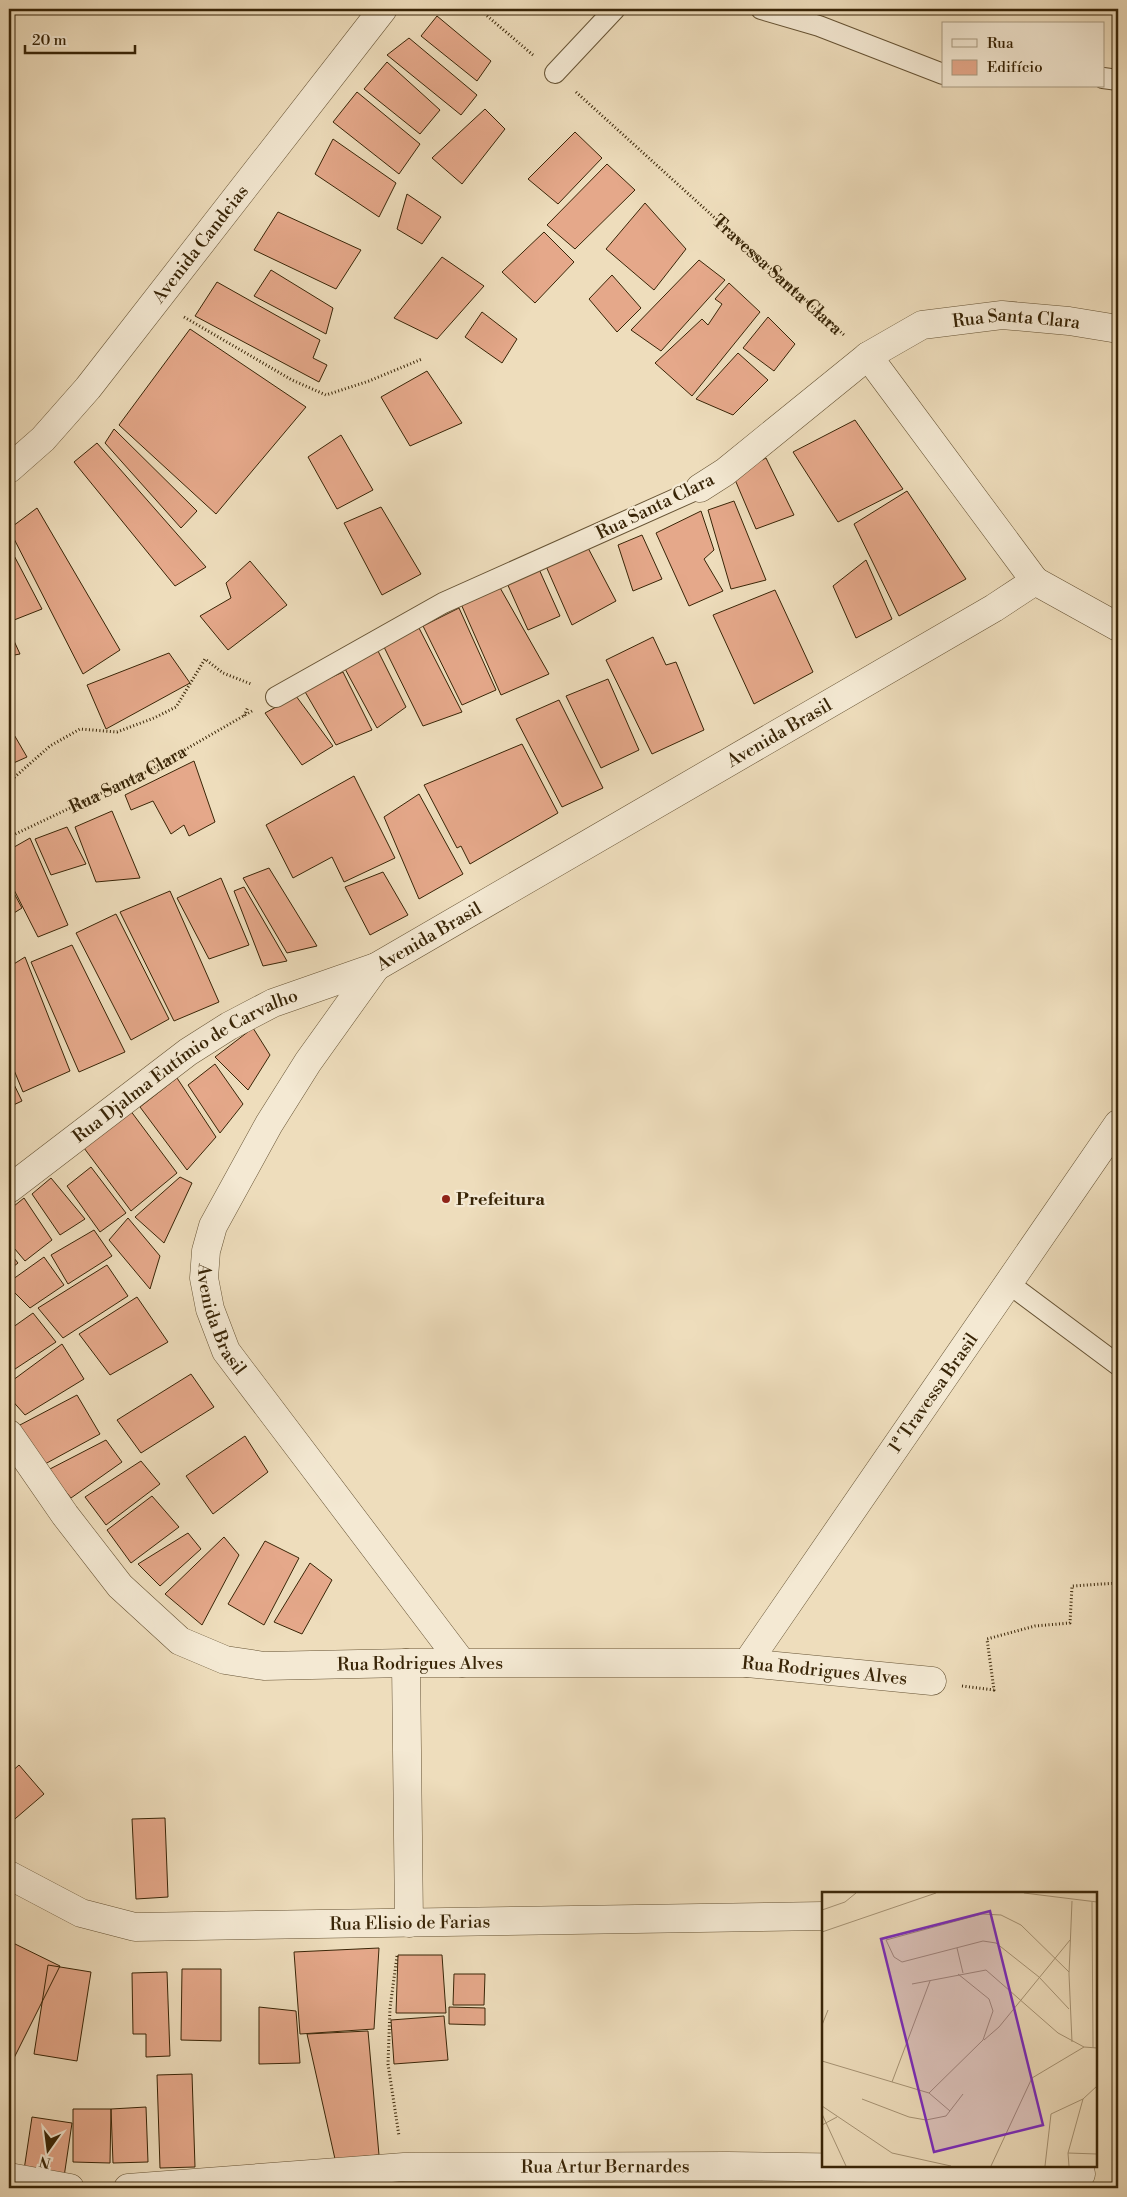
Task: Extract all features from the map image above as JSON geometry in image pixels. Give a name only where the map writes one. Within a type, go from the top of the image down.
[{"type":"street","name":"Avenida Candeias","points":[[9,469],[43,439],[88,388],[383,9]]},
{"type":"street","name":"Rua Santa Clara","points":[[700,488],[725,472],[868,356],[922,325],[1002,315],[1069,320],[1118,329]]},
{"type":"street","points":[[868,356],[1035,581],[1118,627]]},
{"type":"street","name":"Avenida Brasil","points":[[462,1664],[226,1351],[210,1309],[204,1278],[206,1251],[213,1226],[269,1124],[308,1062],[376,967],[1035,581]]},
{"type":"street","name":"Rua Djalma Eutímio de Carvalho","points":[[9,1189],[188,1052],[228,1026],[273,1003],[376,967]]},
{"type":"street","name":"1ª Travessa Brasil","points":[[747,1663],[1118,1124]]},
{"type":"street","name":"Rua Rodrigues Alves","points":[[9,1434],[65,1515],[120,1586],[180,1642],[225,1660],[264,1666],[406,1663],[747,1663],[932,1681]]},
{"type":"street","points":[[405,1923],[406,1663]]},
{"type":"street","name":"Rua Elisio de Farias","points":[[9,1875],[81,1913],[135,1927],[822,1916]]},
{"type":"street","name":"Rua Artur Bernardes","points":[[128,2188],[404,2167],[728,2166],[1080,2170]]},
{"type":"street","points":[[9,2177],[70,2188]]},
{"type":"lane","points":[[555,73],[615,9]]},
{"type":"lane","points":[[761,9],[819,26],[942,74]]},
{"type":"lane","points":[[1104,78],[1118,80]]},
{"type":"lane","name":"Rua Santa Clara","points":[[276,698],[443,603],[700,488]]},
{"type":"lane","points":[[1008,1283],[1118,1364]]},
{"type":"path","name":"Travessa Santa Clara","points":[[479,9],[555,73],[868,356]]},
{"type":"path","points":[[156,300],[292,380],[326,395],[369,381],[422,358]]},
{"type":"path","points":[[9,782],[50,746],[80,729],[117,732],[154,718],[176,707],[205,659],[223,673],[255,686]]},
{"type":"path","name":"Rua Santa Clara","points":[[9,837],[148,771],[276,698]]},
{"type":"path","points":[[244,716],[249,704]]},
{"type":"path","points":[[932,1681],[994,1690],[987,1638],[1035,1626],[1070,1623],[1072,1586],[1118,1583]]},
{"type":"path","points":[[404,2167],[388,2064],[390,2008],[405,1923]]},
{"type":"building","points":[[437,16],[491,61],[477,81],[421,36]]},
{"type":"building","points":[[409,38],[477,95],[461,115],[387,55]]},
{"type":"building","points":[[387,62],[440,110],[420,134],[364,89]]},
{"type":"building","points":[[357,92],[420,144],[399,174],[333,122]]},
{"type":"building","points":[[485,109],[505,129],[462,184],[432,158]]},
{"type":"building","points":[[575,132],[602,158],[558,204],[528,179]]},
{"type":"building","points":[[333,139],[396,183],[379,217],[315,174]]},
{"type":"building","points":[[607,164],[635,190],[575,249],[547,225]]},
{"type":"building","points":[[407,194],[441,217],[422,244],[397,229]]},
{"type":"building","points":[[645,203],[686,249],[654,290],[606,249]]},
{"type":"building","points":[[278,212],[361,250],[336,289],[254,250]]},
{"type":"building","points":[[544,232],[574,262],[535,303],[502,272]]},
{"type":"building","points":[[442,257],[484,286],[437,339],[394,318]]},
{"type":"building","points":[[699,260],[725,280],[661,351],[631,330]]},
{"type":"building","points":[[271,270],[333,308],[326,334],[254,296]]},
{"type":"building","points":[[612,275],[641,308],[617,332],[589,299]]},
{"type":"building","points":[[217,282],[320,340],[313,358],[327,365],[319,382],[195,316]]},
{"type":"building","points":[[729,283],[760,312],[692,396],[655,363],[702,319],[708,325],[722,304],[715,299]]},
{"type":"building","points":[[482,312],[517,339],[502,363],[465,337]]},
{"type":"building","points":[[768,317],[795,344],[774,371],[743,348]]},
{"type":"building","points":[[190,329],[306,407],[216,514],[119,425]]},
{"type":"building","points":[[738,353],[768,380],[733,415],[696,399]]},
{"type":"building","points":[[427,371],[462,423],[410,446],[381,397]]},
{"type":"building","points":[[855,420],[903,489],[838,522],[793,452]]},
{"type":"building","points":[[114,429],[197,511],[181,528],[105,443]]},
{"type":"building","points":[[341,435],[373,490],[337,509],[308,457]]},
{"type":"building","points":[[97,443],[206,567],[175,586],[74,462]]},
{"type":"building","points":[[766,458],[794,515],[756,529],[733,475]]},
{"type":"building","points":[[907,491],[966,579],[899,616],[854,524]]},
{"type":"building","points":[[734,501],[766,580],[731,589],[708,510]]},
{"type":"building","points":[[381,507],[421,574],[382,595],[344,523]]},
{"type":"building","points":[[37,508],[120,650],[83,674],[9,529]]},
{"type":"building","points":[[701,511],[714,550],[704,559],[723,591],[689,606],[656,533]]},
{"type":"building","points":[[642,535],[662,579],[633,591],[618,545]]},
{"type":"building","points":[[9,546],[42,609],[9,622]]},
{"type":"building","points":[[587,546],[616,601],[572,625],[545,564]]},
{"type":"building","points":[[866,560],[892,619],[856,638],[833,586]]},
{"type":"building","points":[[250,561],[287,605],[228,650],[200,616],[231,598],[226,583]]},
{"type":"building","points":[[538,567],[560,616],[528,630],[506,581]]},
{"type":"building","points":[[499,586],[549,674],[501,695],[461,604]]},
{"type":"building","points":[[775,590],[813,672],[754,704],[713,615]]},
{"type":"building","points":[[459,608],[496,690],[462,705],[423,626]]},
{"type":"building","points":[[419,628],[462,712],[423,726],[383,645]]},
{"type":"building","points":[[9,630],[20,654],[9,656]]},
{"type":"building","points":[[653,637],[666,665],[676,662],[704,730],[652,754],[606,660]]},
{"type":"building","points":[[377,649],[406,707],[377,728],[344,667]]},
{"type":"building","points":[[169,653],[190,683],[106,729],[87,685]]},
{"type":"building","points":[[343,672],[372,730],[336,745],[304,690]]},
{"type":"building","points":[[608,679],[639,750],[601,768],[566,696]]},
{"type":"building","points":[[296,696],[333,746],[302,765],[265,713]]},
{"type":"building","points":[[559,700],[603,788],[562,807],[516,719]]},
{"type":"building","points":[[9,726],[27,757],[9,765]]},
{"type":"building","points":[[522,744],[558,813],[470,864],[461,846],[457,848],[424,785]]},
{"type":"building","points":[[194,761],[215,822],[189,836],[184,825],[171,834],[153,801],[131,810],[125,795]]},
{"type":"building","points":[[354,776],[395,858],[344,882],[332,857],[293,878],[266,825]]},
{"type":"building","points":[[419,794],[463,874],[419,899],[384,817]]},
{"type":"building","points":[[112,811],[140,878],[96,882],[75,827]]},
{"type":"building","points":[[67,827],[86,864],[51,875],[35,839]]},
{"type":"building","points":[[30,838],[68,925],[38,937],[9,880],[9,850]]},
{"type":"building","points":[[269,868],[317,946],[287,953],[243,878]]},
{"type":"building","points":[[383,872],[408,915],[370,935],[345,887]]},
{"type":"building","points":[[221,878],[249,945],[209,959],[177,898]]},
{"type":"building","points":[[9,884],[22,908],[9,916]]},
{"type":"building","points":[[244,887],[287,961],[263,966],[234,891]]},
{"type":"building","points":[[170,891],[219,1002],[174,1021],[120,912]]},
{"type":"building","points":[[116,914],[169,1019],[131,1040],[76,933]]},
{"type":"building","points":[[72,945],[125,1052],[79,1072],[31,962]]},
{"type":"building","points":[[25,957],[70,1071],[23,1092],[9,1058],[9,967]]},
{"type":"building","points":[[253,1028],[270,1055],[248,1090],[215,1057]]},
{"type":"building","points":[[215,1064],[243,1104],[220,1133],[188,1085]]},
{"type":"building","points":[[9,1074],[22,1101],[9,1107]]},
{"type":"building","points":[[177,1078],[216,1137],[187,1170],[140,1107]]},
{"type":"building","points":[[130,1110],[177,1173],[131,1211],[84,1148]]},
{"type":"building","points":[[91,1167],[126,1213],[100,1232],[67,1186]]},
{"type":"building","points":[[180,1177],[192,1183],[164,1243],[135,1217]]},
{"type":"building","points":[[51,1178],[85,1219],[60,1235],[32,1194]]},
{"type":"building","points":[[24,1198],[52,1240],[25,1261],[9,1242],[9,1210]]},
{"type":"building","points":[[128,1218],[160,1256],[150,1289],[109,1240]]},
{"type":"building","points":[[94,1230],[112,1256],[68,1284],[51,1255]]},
{"type":"building","points":[[9,1252],[18,1263],[9,1270]]},
{"type":"building","points":[[44,1257],[64,1285],[30,1308],[9,1287],[9,1282]]},
{"type":"building","points":[[107,1265],[128,1296],[63,1338],[38,1308]]},
{"type":"building","points":[[137,1297],[168,1342],[110,1375],[79,1334]]},
{"type":"building","points":[[33,1313],[56,1342],[9,1373],[9,1330]]},
{"type":"building","points":[[62,1344],[84,1379],[25,1415],[9,1397],[9,1383]]},
{"type":"building","points":[[191,1374],[214,1407],[141,1453],[117,1420]]},
{"type":"building","points":[[77,1395],[100,1434],[45,1464],[18,1426]]},
{"type":"building","points":[[245,1436],[268,1472],[213,1514],[186,1476]]},
{"type":"building","points":[[106,1440],[122,1462],[71,1498],[48,1470]]},
{"type":"building","points":[[141,1461],[160,1484],[106,1525],[85,1497]]},
{"type":"building","points":[[152,1496],[179,1527],[131,1563],[107,1530]]},
{"type":"building","points":[[188,1533],[201,1549],[160,1586],[138,1564]]},
{"type":"building","points":[[224,1537],[239,1555],[202,1625],[165,1594]]},
{"type":"building","points":[[265,1541],[299,1558],[264,1625],[228,1604]]},
{"type":"building","points":[[310,1563],[332,1580],[302,1634],[274,1622]]},
{"type":"building","points":[[19,1765],[44,1794],[9,1824],[9,1774]]},
{"type":"building","points":[[165,1818],[168,1897],[136,1899],[132,1819]]},
{"type":"building","points":[[11,1942],[60,1966],[13,2060],[9,2058],[9,1946]]},
{"type":"building","points":[[379,1948],[374,2029],[300,2034],[294,1952]]},
{"type":"building","points":[[398,1955],[442,1955],[446,2013],[396,2013]]},
{"type":"building","points":[[48,1965],[91,1972],[77,2061],[34,2054]]},
{"type":"building","points":[[182,1969],[221,1969],[221,2041],[181,2040]]},
{"type":"building","points":[[167,1972],[170,2056],[146,2057],[146,2034],[133,2034],[132,1973]]},
{"type":"building","points":[[454,1974],[485,1974],[484,2005],[453,2005]]},
{"type":"building","points":[[259,2007],[296,2011],[300,2063],[259,2064]]},
{"type":"building","points":[[449,2007],[485,2008],[485,2025],[449,2024]]},
{"type":"building","points":[[444,2016],[448,2060],[394,2064],[391,2020]]},
{"type":"building","points":[[368,2031],[379,2155],[335,2159],[307,2034]]},
{"type":"building","points":[[192,2074],[195,2167],[160,2168],[157,2075]]},
{"type":"building","points":[[146,2107],[148,2162],[113,2163],[111,2109]]},
{"type":"building","points":[[73,2109],[111,2109],[110,2163],[73,2162]]},
{"type":"building","points":[[32,2117],[72,2123],[64,2177],[24,2170]]},
{"type":"place","name":"Prefeitura","points":[[446,1199]]}]
